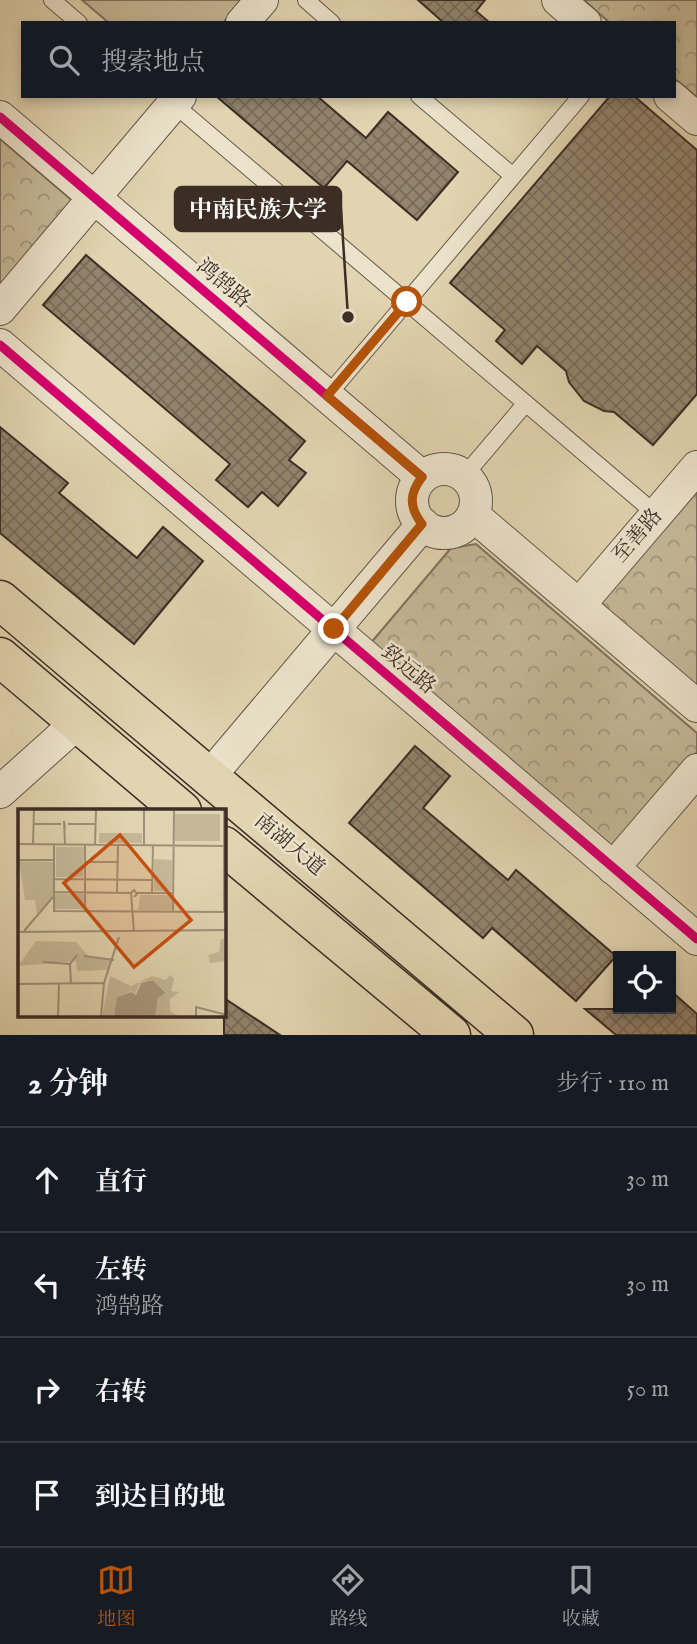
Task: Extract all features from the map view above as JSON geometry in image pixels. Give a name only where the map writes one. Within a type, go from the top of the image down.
[{"type":"main road","name":"南湖大道","points":[[0,600],[514,1035]]},
{"type":"main road","points":[[0,657],[180,809]]},
{"type":"main road","name":"南湖大道","points":[[226,848],[451,1035]]},
{"type":"street","points":[[244,21],[261,0]]},
{"type":"street","points":[[558,0],[583,21]]},
{"type":"street","points":[[672,98],[697,119]]},
{"type":"street","points":[[0,309],[173,99]]},
{"type":"street","name":"鸿鹄路","points":[[0,117],[422,477]]},
{"type":"street","name":"致远路","points":[[0,345],[697,939]]},
{"type":"street","name":"至善路","points":[[579,605],[697,467]]},
{"type":"street","points":[[443,468],[464,475],[475,494],[476,505],[466,525],[445,533],[434,531],[422,524],[412,507],[412,496],[422,477],[443,468]]},
{"type":"street","points":[[473,515],[697,706]]},
{"type":"street","points":[[209,776],[422,524]]},
{"type":"street","points":[[0,792],[77,723]]},
{"type":"street","points":[[613,868],[697,770]]},
{"type":"lane","points":[[52,0],[77,21]]},
{"type":"lane","points":[[306,0],[330,21]]},
{"type":"lane","points":[[421,98],[513,176]]},
{"type":"lane","points":[[327,396],[579,98]]},
{"type":"lane","points":[[173,99],[656,514]]},
{"type":"lane","points":[[464,475],[526,403]]},
{"type":"green space","points":[[82,0],[242,0],[225,21],[107,21]]},
{"type":"green space","points":[[584,0],[697,0],[697,97],[676,80],[676,21],[608,21]]},
{"type":"green space","points":[[0,139],[74,202],[0,290]]},
{"type":"green space","points":[[697,489],[697,690],[598,604]]},
{"type":"green space","points":[[476,544],[697,733],[697,752],[613,851],[370,644],[451,548]]},
{"type":"building","points":[[418,0],[485,0],[476,11],[488,21],[442,21]]},
{"type":"building","points":[[218,98],[319,98],[366,138],[388,112],[458,172],[417,220],[347,161],[324,188]]},
{"type":"building","points":[[608,98],[636,98],[697,150],[697,394],[653,445],[614,412],[604,411],[584,401],[569,382],[566,371],[537,346],[522,364],[496,341],[505,330],[450,283]]},
{"type":"building","points":[[86,255],[305,441],[289,460],[306,473],[278,506],[262,492],[248,507],[216,480],[230,464],[43,305]]},
{"type":"building","points":[[0,427],[68,483],[59,493],[137,558],[163,527],[203,561],[134,644],[0,533]]},
{"type":"building","points":[[415,746],[450,776],[423,808],[508,880],[516,870],[613,953],[613,959],[576,1001],[492,928],[483,938],[349,823]]},
{"type":"building","points":[[676,995],[697,1014],[697,1035],[616,1035],[585,1009],[613,1009],[613,1014],[676,1014]]},
{"type":"building","points":[[226,999],[280,1035],[224,1035]]},
{"type":"cycle path","points":[[0,117],[422,477]]},
{"type":"cycle path","points":[[0,345],[697,939]]},
{"type":"place","name":"中南民族大学","points":[[348,317]]},
{"type":"route","points":[[334,629],[422,524],[412,507],[412,496],[422,477],[327,396],[407,302]]}]
